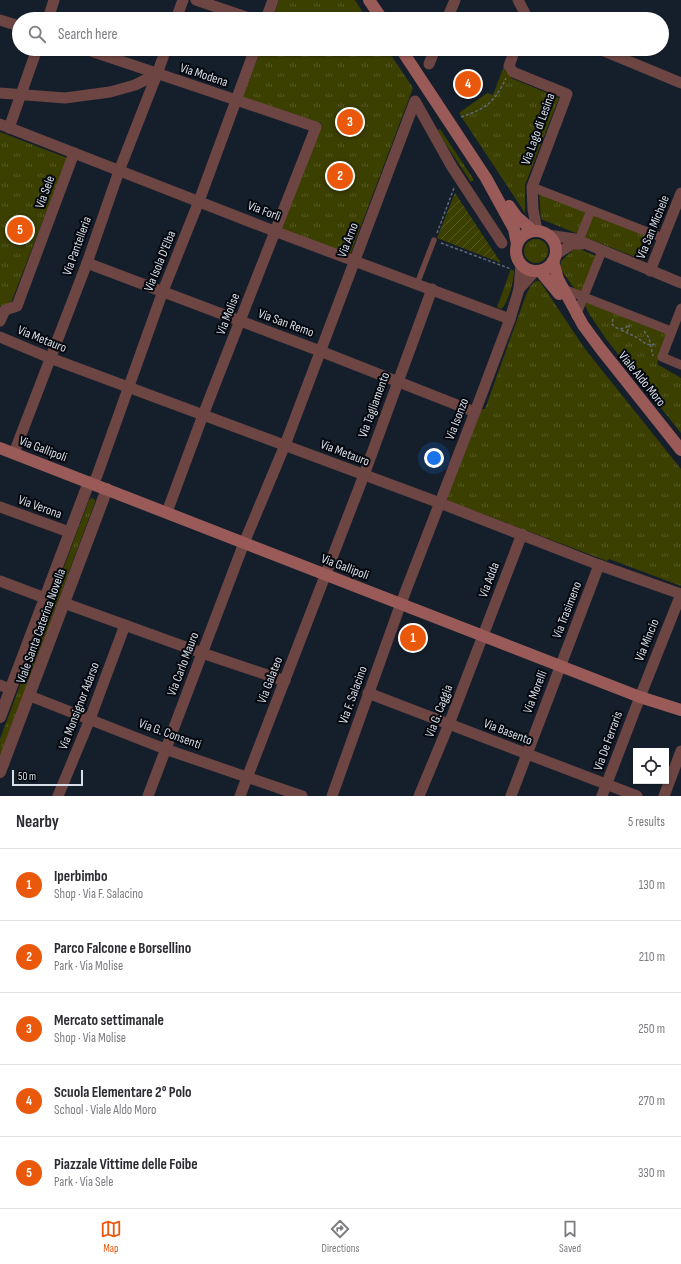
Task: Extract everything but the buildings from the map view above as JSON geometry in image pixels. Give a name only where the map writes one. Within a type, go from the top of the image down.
[{"type":"main road","points":[[369,0],[377,12]]},
{"type":"main road","name":"Viale Aldo Moro","points":[[406,56],[486,178],[514,229],[517,244],[517,268],[537,271],[560,290],[600,348],[681,450]]},
{"type":"main road","name":"Viale Aldo Moro","points":[[486,178],[517,217],[554,244],[554,258],[560,290]]},
{"type":"main road","points":[[517,244],[522,237],[539,233]]},
{"type":"main road","points":[[537,271],[550,265],[554,258]]},
{"type":"main road","name":"Via Gallipoli","points":[[0,448],[640,697],[681,710]]},
{"type":"street","points":[[50,12],[54,0]]},
{"type":"street","points":[[179,12],[183,0]]},
{"type":"street","points":[[196,0],[231,12]]},
{"type":"street","points":[[269,12],[273,0]]},
{"type":"street","points":[[450,12],[454,0]]},
{"type":"street","points":[[518,0],[524,12]]},
{"type":"street","points":[[0,20],[12,24]]},
{"type":"street","points":[[5,126],[22,95],[35,56]]},
{"type":"street","name":"Via Modena","points":[[105,56],[316,127]]},
{"type":"street","name":"Via Pantelleria","points":[[14,453],[87,263],[164,56]]},
{"type":"street","name":"Via Isola D'Elba","points":[[91,483],[128,387],[162,291],[199,201],[252,56]]},
{"type":"street","points":[[429,64],[432,56]]},
{"type":"street","points":[[510,69],[509,63],[512,56]]},
{"type":"street","points":[[616,56],[681,83]]},
{"type":"street","name":"Via Lago di Lesina","points":[[510,69],[513,72],[568,94],[532,187],[533,209],[539,233]]},
{"type":"street","points":[[0,93],[65,98],[110,92],[135,85],[158,74]]},
{"type":"street","name":"Via Arno","points":[[244,543],[285,445],[415,101],[458,176],[502,243]]},
{"type":"street","name":"Via Forlì","points":[[5,126],[510,319]]},
{"type":"street","name":"Via Molise","points":[[167,512],[274,230],[316,127]]},
{"type":"street","name":"Via Sele","points":[[0,321],[5,310],[17,306],[74,153]]},
{"type":"street","points":[[532,187],[663,238]]},
{"type":"street","name":"Via San Michele","points":[[650,271],[681,193]]},
{"type":"street","points":[[580,243],[591,210]]},
{"type":"street","points":[[539,233],[572,238],[580,243],[681,283]]},
{"type":"street","points":[[554,258],[572,244],[580,243]]},
{"type":"street","points":[[579,319],[584,296],[602,251]]},
{"type":"street","name":"Via San Remo","points":[[87,263],[320,351],[475,412]]},
{"type":"street","points":[[517,268],[520,289]]},
{"type":"street","points":[[520,289],[537,271]]},
{"type":"street","name":"Via Tagliamento","points":[[325,574],[364,475],[432,289]]},
{"type":"street","name":"Via Isonzo","points":[[401,603],[475,412],[520,289]]},
{"type":"street","points":[[560,290],[584,296],[668,330]]},
{"type":"street","points":[[681,308],[668,330],[662,357],[681,365]]},
{"type":"street","name":"Via Metauro","points":[[0,337],[50,358],[440,503],[599,565],[681,594]]},
{"type":"street","name":"Viale Santa Caterina Novella","points":[[0,717],[5,687],[45,598],[69,532],[91,483]]},
{"type":"street","name":"Viale Santa Caterina Novella","points":[[0,772],[107,489]]},
{"type":"street","name":"Via Verona","points":[[0,507],[69,532]]},
{"type":"street","name":"Via Adda","points":[[483,635],[522,534]]},
{"type":"street","name":"Via Carlo Mauro","points":[[148,796],[244,543]]},
{"type":"street","name":"Via Trasimeno","points":[[561,665],[599,565]]},
{"type":"street","name":"Via Galateo","points":[[240,796],[325,574]]},
{"type":"street","points":[[0,580],[45,598]]},
{"type":"street","name":"Via Mincio","points":[[640,697],[681,594]]},
{"type":"street","points":[[64,603],[202,653],[285,681]]},
{"type":"street","name":"Via F. Salacino","points":[[332,796],[401,603]]},
{"type":"street","name":"Via Monsignor Adarso","points":[[58,796],[90,719],[125,625]]},
{"type":"street","name":"Via G. Caggia","points":[[420,796],[483,635]]},
{"type":"street","name":"Via Morelli","points":[[511,796],[561,665]]},
{"type":"street","name":"Via Basento","points":[[368,693],[637,796]]},
{"type":"street","name":"Via G. Consenti","points":[[30,696],[166,748],[302,796]]},
{"type":"street","name":"Via De Ferraris","points":[[602,796],[640,697]]},
{"type":"street","points":[[664,796],[681,751]]},
{"type":"lane","points":[[417,284],[434,240]]},
{"type":"path","points":[[461,117],[479,110],[496,97],[510,69]]},
{"type":"path","points":[[458,176],[434,240],[517,268]]},
{"type":"path","points":[[617,310],[612,324],[615,327],[635,336],[646,344],[650,345],[658,342],[668,330]]},
{"type":"path","points":[[620,329],[633,324]]},
{"type":"path","points":[[641,328],[649,338],[652,356],[656,360]]},
{"type":"green space","points":[[279,0],[355,0],[363,12],[275,12]]},
{"type":"green space","points":[[258,56],[392,56],[413,88],[350,255],[280,229],[321,123],[243,97]]},
{"type":"green space","points":[[504,66],[505,71],[511,76],[511,78],[559,98],[525,185],[525,213],[459,113],[487,93],[493,95]]},
{"type":"green space","points":[[440,129],[474,180],[471,182],[437,131]]},
{"type":"green space","points":[[0,132],[67,158],[11,303],[0,307]]},
{"type":"green space","points":[[539,191],[587,210],[578,234],[541,219]]},
{"type":"green space","points":[[455,193],[501,263],[437,238]]},
{"type":"green space","points":[[593,212],[646,233],[643,242],[649,245],[651,239],[653,243],[645,260],[584,237]]},
{"type":"green space","points":[[536,239],[541,240],[547,246],[547,256],[541,262],[536,263],[531,262],[525,256],[524,251],[525,246],[531,240]]},
{"type":"green space","points":[[574,249],[580,249],[598,257],[583,294],[576,291],[560,268],[561,261]]},
{"type":"green space","points":[[511,269],[514,271],[512,286],[506,302],[501,309],[497,307]]},
{"type":"green space","points":[[536,281],[541,283],[585,349],[681,469],[681,586],[609,559],[607,561],[447,499],[482,409],[485,409],[526,295],[531,285]]},
{"type":"green space","points":[[586,299],[669,332],[657,364],[681,378],[681,433],[606,339],[588,312],[584,303]]},
{"type":"green space","points":[[92,498],[95,502],[0,757],[0,739],[89,500]]},
{"type":"place","name":"Scuola Elementare 2° Polo","points":[[468,84]]},
{"type":"place","name":"Mercato settimanale","points":[[350,122]]},
{"type":"place","name":"Parco Falcone e Borsellino","points":[[340,176]]},
{"type":"place","name":"Piazzale Vittime delle Foibe","points":[[20,230]]},
{"type":"place","name":"Iperbimbo","points":[[413,638]]}]
